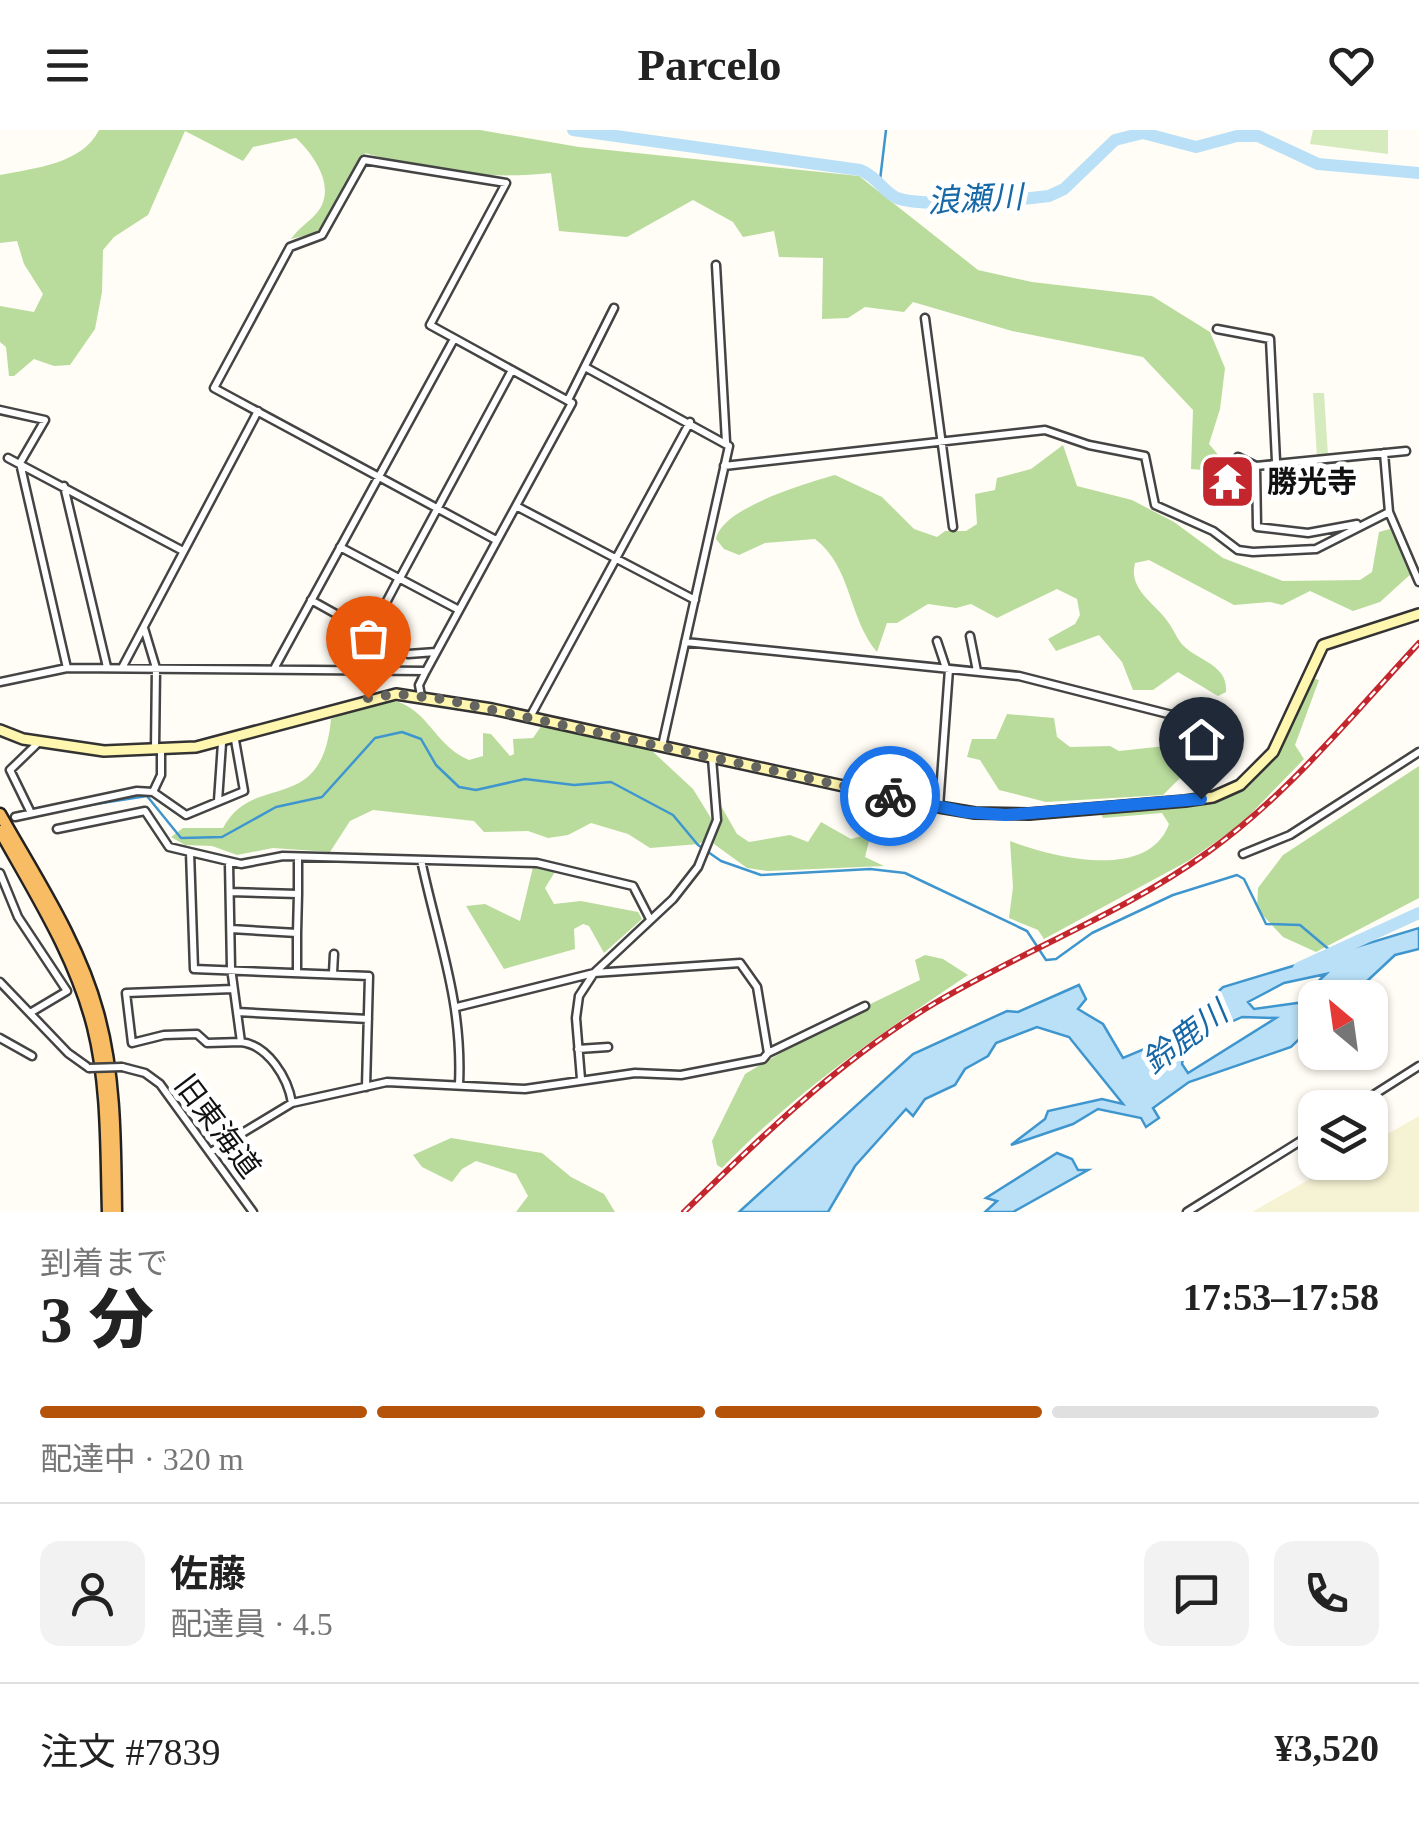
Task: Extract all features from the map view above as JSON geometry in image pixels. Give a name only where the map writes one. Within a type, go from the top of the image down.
[{"type":"highway","points":[[0,814],[68,956],[94,1029],[102,1074],[108,1212]]},
{"type":"highway","points":[[0,831],[76,953],[102,1027],[112,1100],[116,1212]]},
{"type":"main road","points":[[0,730],[39,742],[104,751],[158,750],[235,740],[382,694],[421,696],[940,807],[975,813],[1029,814],[1185,801],[1223,794],[1249,778],[1272,752],[1323,644],[1419,614]]},
{"type":"street","points":[[421,696],[419,685],[426,671],[572,402],[430,325],[506,183],[364,160],[322,235],[290,247],[214,388],[496,540]]},
{"type":"street","points":[[662,746],[724,466],[716,266]]},
{"type":"street","points":[[568,400],[614,308]]},
{"type":"street","points":[[924,318],[953,527]]},
{"type":"street","points":[[1217,329],[1270,339],[1276,461]]},
{"type":"street","points":[[275,667],[455,339]]},
{"type":"street","points":[[584,367],[726,442]]},
{"type":"street","points":[[370,633],[512,370]]},
{"type":"street","points":[[0,410],[44,420],[20,463],[67,668]]},
{"type":"street","points":[[122,668],[258,411]]},
{"type":"street","points":[[530,717],[690,422]]},
{"type":"street","points":[[724,466],[1045,430],[1090,445],[1145,456],[1155,505],[1213,531],[1243,551],[1316,549],[1389,512]]},
{"type":"street","points":[[1238,457],[1256,466],[1406,450]]},
{"type":"street","points":[[1384,453],[1389,512],[1419,582]]},
{"type":"street","points":[[8,458],[183,551]]},
{"type":"street","points":[[1256,466],[1257,527],[1308,533],[1363,522]]},
{"type":"street","points":[[64,486],[107,667]]},
{"type":"street","points":[[516,506],[695,600]]},
{"type":"street","points":[[340,547],[459,610]]},
{"type":"street","points":[[312,600],[408,654],[436,652]]},
{"type":"street","points":[[143,626],[156,668],[161,775],[153,792]]},
{"type":"street","points":[[970,636],[977,671]]},
{"type":"street","points":[[937,641],[947,669],[940,807]]},
{"type":"street","points":[[685,642],[1019,676],[1172,715]]},
{"type":"street","points":[[0,682],[67,668],[426,671]]},
{"type":"street","points":[[15,817],[136,791],[153,792],[186,815],[244,791],[235,740]]},
{"type":"street","points":[[31,813],[10,770],[39,742]]},
{"type":"street","points":[[218,801],[222,743]]},
{"type":"street","points":[[1242,854],[1290,835],[1419,752]]},
{"type":"street","points":[[580,1079],[577,1007],[594,973],[672,900],[709,844],[716,820],[712,757]]},
{"type":"street","points":[[57,829],[145,811],[168,847],[229,862],[298,857],[536,863],[584,871],[633,886],[650,919]]},
{"type":"street","points":[[190,852],[194,969],[369,976],[366,1087]]},
{"type":"street","points":[[297,971],[298,857]]},
{"type":"street","points":[[421,860],[458,1007],[459,1086]]},
{"type":"street","points":[[229,862],[231,968],[241,1042]]},
{"type":"street","points":[[0,873],[18,917],[67,991],[30,1013]]},
{"type":"street","points":[[230,892],[298,894]]},
{"type":"street","points":[[230,929],[297,933]]},
{"type":"street","points":[[333,973],[334,954]]},
{"type":"street","points":[[458,1007],[594,973],[740,963],[757,987],[768,1052]]},
{"type":"street","name":"旧東海道","points":[[0,982],[90,1068],[122,1067],[145,1072],[160,1084],[253,1212]]},
{"type":"street","points":[[234,989],[126,993],[132,1043],[164,1034],[197,1034],[206,1043],[241,1042],[260,1049],[286,1076],[292,1102]]},
{"type":"street","points":[[211,1152],[292,1102],[388,1082],[525,1088],[635,1073],[681,1074],[762,1059],[768,1052],[865,1006]]},
{"type":"street","points":[[237,1012],[368,1020]]},
{"type":"street","points":[[0,1038],[32,1056]]},
{"type":"street","points":[[578,1049],[608,1046]]},
{"type":"street","points":[[1381,1090],[1419,1066]]},
{"type":"street","points":[[1186,1212],[1298,1143]]},
{"type":"shaded area","points":[[1419,1116],[1419,1212],[1252,1212],[1308,1180],[1388,1180],[1388,1134]]},
{"type":"green space","points":[[99,130],[480,130],[579,147],[859,176],[978,270],[1032,282],[1152,296],[1210,332],[1225,368],[1220,409],[1209,444],[1220,457],[1215,471],[1191,469],[1193,410],[1143,357],[1012,331],[913,302],[904,312],[865,307],[848,318],[822,319],[823,258],[779,257],[774,231],[743,237],[733,222],[693,200],[627,237],[559,231],[551,173],[457,172],[365,153],[319,232],[291,239],[314,216],[325,196],[317,164],[296,138],[253,147],[243,161],[185,131],[148,215],[114,237],[103,250],[102,292],[95,329],[70,365],[54,366],[34,359],[9,376],[6,347],[0,342],[0,306],[34,312],[43,294],[24,264],[17,241],[0,243],[0,175],[69,157]]},
{"type":"green space","points":[[1313,130],[1388,130],[1388,154],[1310,144]]},
{"type":"green space","points":[[1313,393],[1324,393],[1328,456],[1317,457]]},
{"type":"green space","points":[[1063,445],[1077,486],[1132,500],[1174,522],[1223,558],[1283,581],[1360,580],[1372,572],[1379,532],[1390,529],[1412,573],[1380,602],[1353,611],[1310,591],[1282,605],[1234,605],[1149,560],[1135,563],[1135,581],[1144,596],[1183,645],[1223,676],[1226,692],[1218,696],[1178,672],[1153,690],[1133,690],[1122,662],[1099,635],[1056,651],[1048,639],[1075,624],[1080,615],[1077,599],[1057,589],[997,618],[971,604],[956,608],[928,604],[897,623],[887,623],[877,652],[860,624],[836,564],[815,539],[765,543],[739,555],[724,549],[716,539],[721,528],[748,507],[835,475],[882,497],[914,529],[937,537],[945,531],[966,531],[977,524],[975,494],[995,490],[997,478],[1031,469]]},
{"type":"green space","points":[[1312,678],[1319,680],[1295,745],[1304,759],[1239,826],[1188,861],[1044,939],[1038,930],[1009,918],[1013,887],[1010,841],[1073,858],[1121,859],[1141,853],[1158,842],[1169,824],[1162,813],[1103,818],[1100,813],[1184,807],[1235,791],[1254,776],[1272,753]]},
{"type":"green space","points":[[384,699],[410,708],[456,753],[469,760],[483,756],[483,733],[491,734],[510,756],[514,754],[513,739],[533,738],[542,725],[650,749],[693,789],[714,823],[708,838],[699,844],[650,848],[628,834],[591,823],[568,835],[548,838],[528,831],[484,832],[474,821],[373,810],[350,821],[330,852],[273,848],[237,855],[212,846],[185,845],[171,837],[183,828],[223,828],[236,811],[252,800],[301,782],[315,770],[325,750],[331,719]]},
{"type":"green space","points":[[1228,711],[1232,714],[1225,761],[1180,778],[1163,795],[1046,802],[999,790],[980,760],[967,757],[972,739],[996,739],[1007,714],[1054,718],[1057,737],[1070,747],[1110,746],[1119,751],[1202,742]]},
{"type":"green space","points":[[1419,766],[1419,898],[1316,952],[1283,937],[1257,909],[1258,888],[1283,855]]},
{"type":"green space","points":[[717,806],[721,806],[737,834],[749,842],[790,835],[808,842],[821,822],[851,839],[871,833],[865,857],[884,866],[768,871],[747,868],[714,844]]},
{"type":"green space","points":[[542,863],[558,867],[545,888],[554,904],[581,901],[638,912],[642,919],[604,953],[589,926],[583,924],[574,929],[575,949],[504,969],[466,906],[485,904],[520,921],[533,867]]},
{"type":"green space","points":[[925,955],[943,959],[968,975],[840,1065],[779,1114],[722,1168],[717,1165],[712,1141],[745,1074],[833,1022],[920,980],[915,960]]},
{"type":"green space","points":[[451,1138],[542,1153],[571,1177],[604,1194],[615,1212],[516,1212],[528,1196],[516,1174],[476,1161],[462,1169],[452,1182],[422,1167],[413,1155]]},
{"type":"water","points":[[1419,928],[1419,949],[1395,955],[1368,980],[1320,980],[1326,974],[1284,983],[1248,1002],[1254,1009],[1298,1003],[1298,1040],[1291,1047],[1189,1082],[1153,1108],[1159,1118],[1146,1127],[1141,1118],[1098,1109],[1073,1124],[1011,1145],[1045,1119],[1048,1111],[1102,1099],[1123,1104],[1069,1037],[1037,1027],[996,1043],[988,1056],[965,1069],[955,1085],[925,1099],[913,1116],[906,1109],[855,1166],[828,1212],[739,1212],[913,1054],[1007,1011],[1018,1012],[1079,985],[1086,999],[1078,1009],[1103,1024],[1123,1058],[1166,1040],[1223,987]],"holes":[[[1242,1017],[1276,1018],[1188,1073],[1182,1064],[1189,1046],[1205,1034]]]},
{"type":"water","points":[[1057,1153],[1072,1159],[1078,1170],[1088,1170],[1013,1212],[985,1212],[997,1201],[986,1198]]},
{"type":"waterway","name":"浪瀬川","points":[[573,130],[860,170],[897,198],[928,202],[1049,196],[1064,189],[1115,140],[1143,133],[1196,147],[1237,136],[1258,136],[1318,164],[1419,173]]},
{"type":"waterway","points":[[880,180],[886,130]]},
{"type":"waterway","points":[[70,808],[147,796],[181,838],[222,837],[276,807],[322,797],[375,738],[402,732],[421,739],[436,765],[459,787],[476,790],[525,779],[574,785],[611,782],[673,815],[698,845],[721,861],[761,875],[870,869],[905,873],[1027,931],[1046,960],[1056,959],[1092,933],[1173,895],[1237,875],[1244,879],[1266,924],[1300,925],[1332,952]]},
{"type":"waterway","name":"鈴鹿川","points":[[1299,968],[1419,913]]},
{"type":"railway","points":[[684,1212],[804,1100],[900,1025],[969,984],[1142,894],[1237,830],[1318,753],[1419,643]]},
{"type":"way so far","points":[[368,698],[396,694],[442,699],[890,796]]},
{"type":"place","name":"勝光寺","points":[[1228,481]]},
{"type":"route","points":[[890,796],[965,812],[1006,815],[1201,799]]}]
